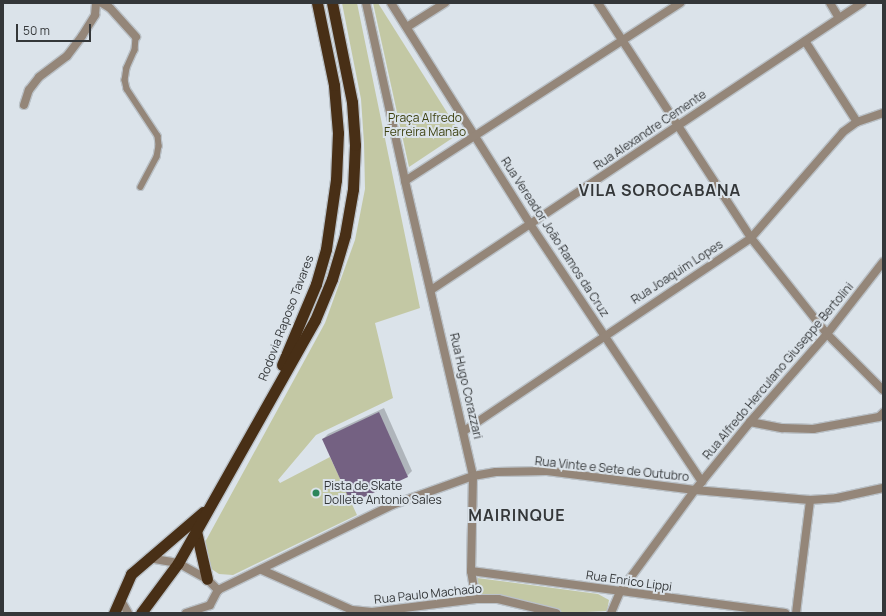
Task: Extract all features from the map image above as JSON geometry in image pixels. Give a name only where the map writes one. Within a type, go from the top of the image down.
[{"type":"highway","name":"Rodovia Raposo Tavares","points":[[266,405],[316,284],[326,249],[336,180],[338,133],[334,85],[318,3]]},
{"type":"highway","name":"Rodovia Raposo Tavares","points":[[141,613],[178,563],[315,320],[332,279],[345,235],[353,189],[355,145],[352,102],[332,3]]},
{"type":"highway","points":[[114,613],[131,574],[208,508]]},
{"type":"highway","points":[[196,531],[207,579]]},
{"type":"street","points":[[24,105],[29,90],[39,77],[67,56],[82,36],[95,15],[96,3]]},
{"type":"street","points":[[102,3],[110,8],[136,37]]},
{"type":"street","name":"Rua Hugo Corazzari","points":[[366,3],[405,182],[474,476],[471,571],[476,599]]},
{"type":"street","name":"Rua Vereador João Ramos da Cruz","points":[[391,3],[475,134],[530,224],[605,334],[702,482]]},
{"type":"street","points":[[407,27],[445,3]]},
{"type":"street","points":[[598,3],[676,126],[751,238],[827,334],[883,390]]},
{"type":"street","points":[[405,182],[475,134],[680,3]]},
{"type":"street","points":[[830,3],[839,18]]},
{"type":"street","name":"Rua Alexandre Cemente","points":[[431,290],[862,3]]},
{"type":"street","points":[[805,41],[857,122]]},
{"type":"street","name":"Rua Joaquim Lopes","points":[[464,431],[605,334],[751,238],[843,132],[857,122],[883,113]]},
{"type":"street","name":"Rua Alfredo Herculano Giuseppe Bertolini","points":[[611,613],[620,592],[695,490],[750,422],[827,334],[883,262]]},
{"type":"street","points":[[750,422],[782,428],[813,430],[879,417],[883,413]]},
{"type":"street","name":"Rua Vinte e Sete de Outubro","points":[[218,590],[262,570],[392,505],[474,476],[496,472],[547,471],[695,490],[810,500],[837,498],[883,488]]},
{"type":"street","points":[[796,613],[810,500]]},
{"type":"street","points":[[149,558],[178,563],[207,579],[218,590],[210,605],[186,613]]},
{"type":"street","name":"Rua Paulo Machado","points":[[262,570],[352,610],[372,612],[476,599],[498,599],[556,613]]},
{"type":"street","name":"Rua Enrico Lippi","points":[[471,571],[785,613]]},
{"type":"street","points":[[120,599],[128,613]]},
{"type":"lane","points":[[136,37],[135,50],[127,68],[125,80],[127,88],[158,136],[157,157],[141,186]]},
{"type":"green space","points":[[342,3],[357,3],[420,308],[375,323],[393,398],[316,435],[278,480],[280,483],[330,457],[357,515],[233,575],[219,574],[207,566],[204,544],[325,323],[355,240],[365,189],[364,143],[361,99]]},
{"type":"green space","name":"Praça Alfredo Ferreira Manão","points":[[373,3],[378,3],[460,133],[409,167]]},
{"type":"green space","points":[[477,578],[598,594],[609,600],[607,611],[565,613],[501,595],[478,594]]},
{"type":"building","points":[[379,412],[408,477],[351,503],[322,439]]},
{"type":"place","name":"Pista de Skate Dollete Antonio Sales","points":[[316,493]]},
{"type":"district","name":"VILA SOROCABANA","points":[[660,190]]},
{"type":"district","name":"MAIRINQUE","points":[[517,515]]}]
